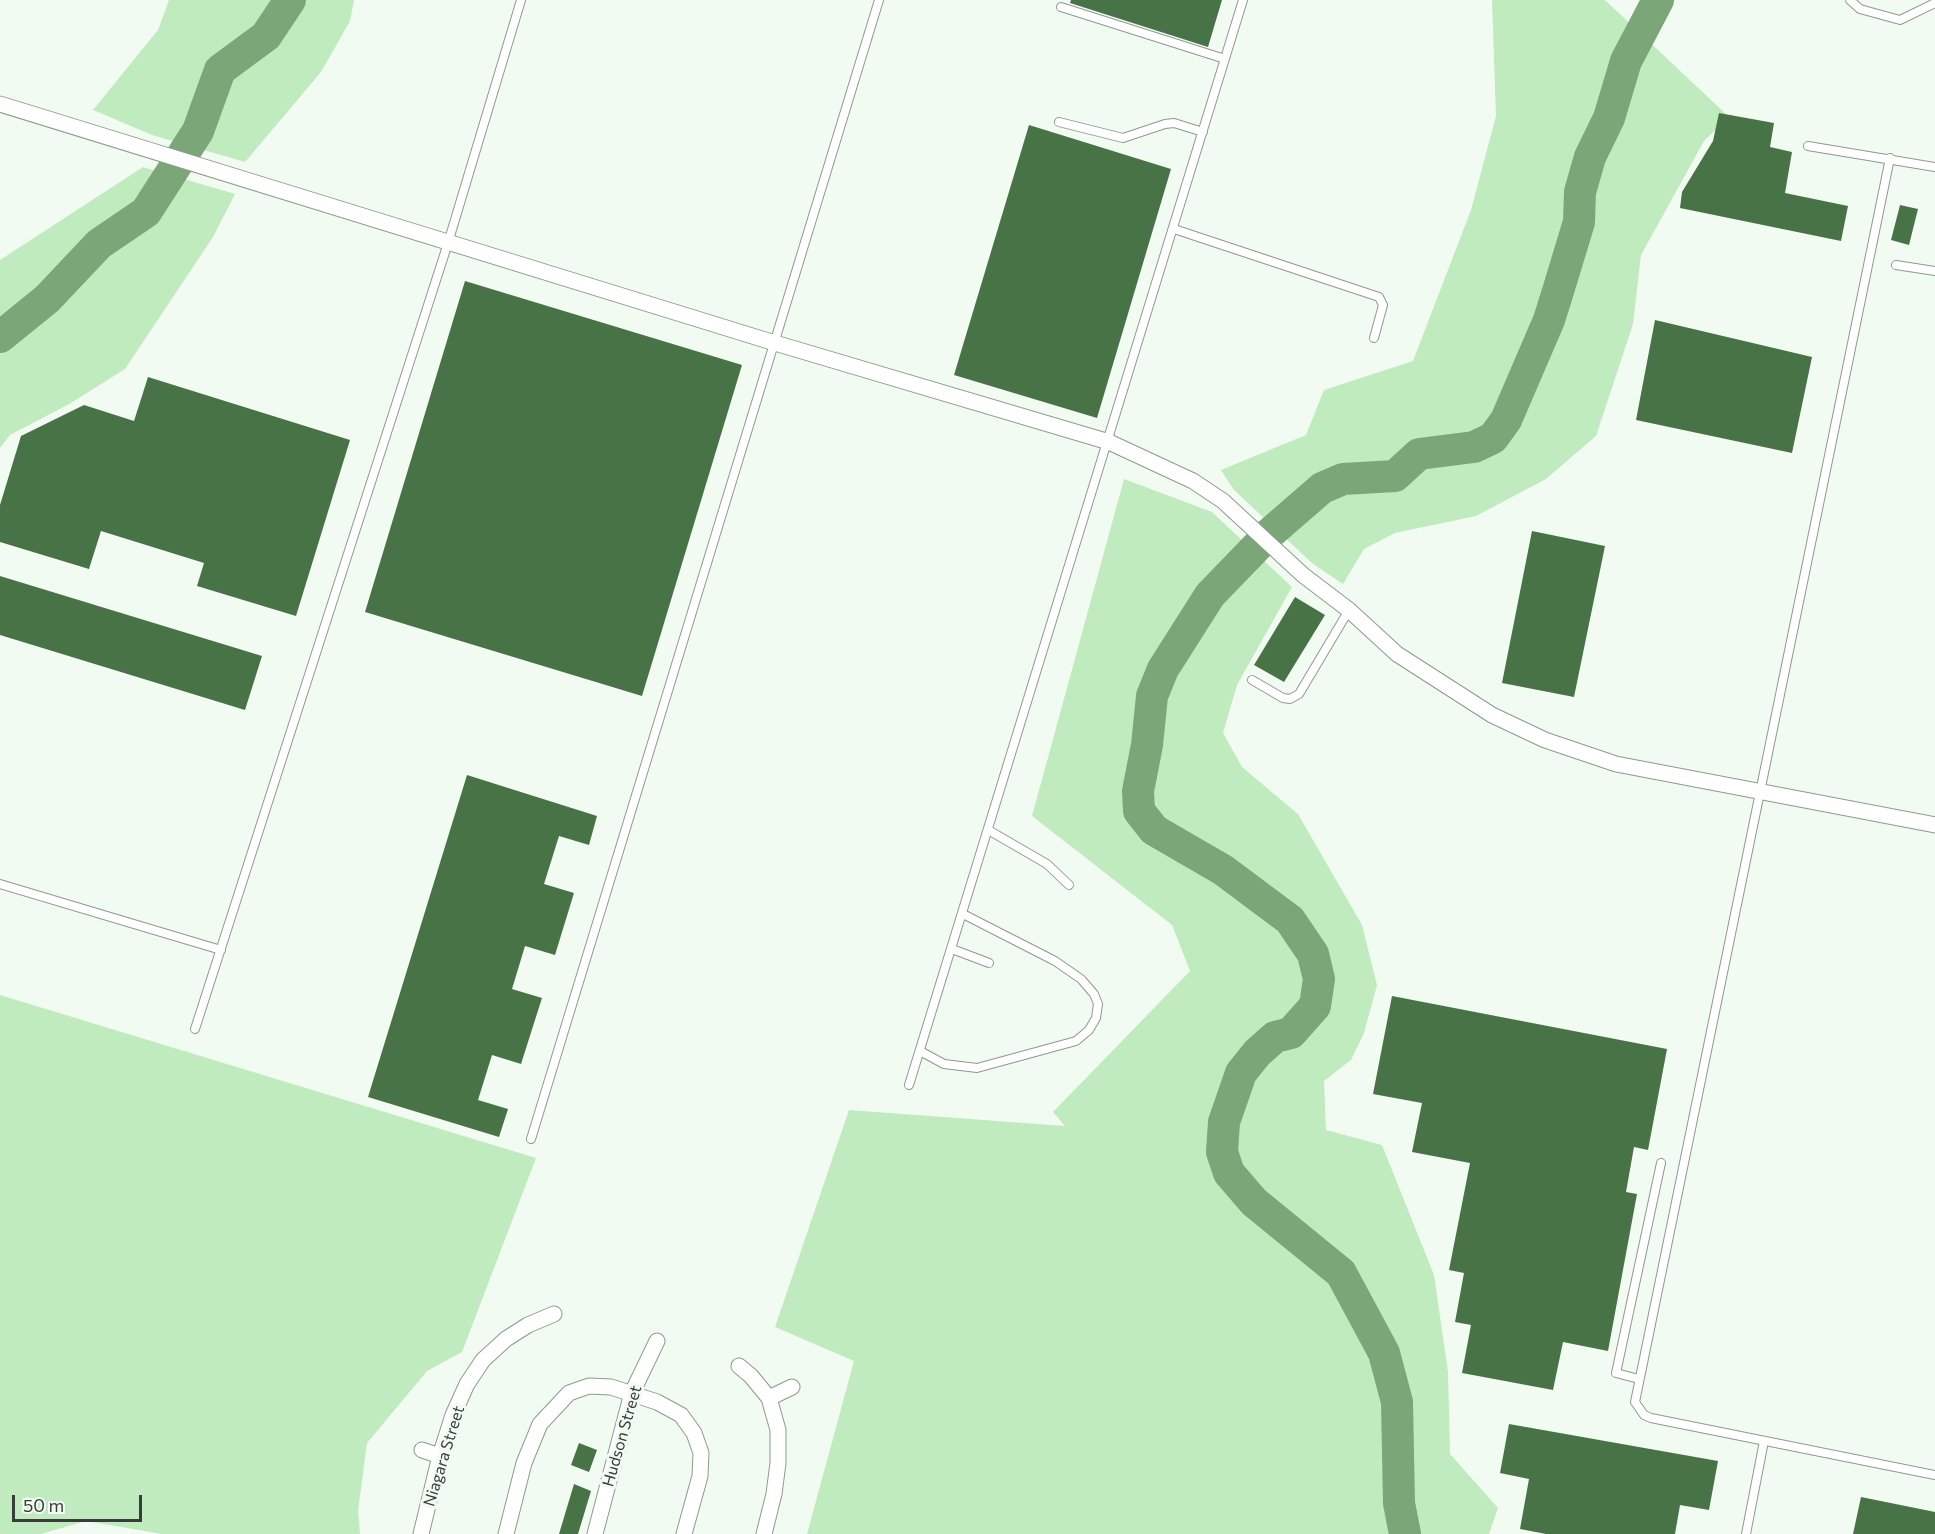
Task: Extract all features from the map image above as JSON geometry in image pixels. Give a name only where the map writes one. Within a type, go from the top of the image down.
[{"type":"street","points":[[0,104],[147,152],[240,178],[775,343],[1109,442],[1193,481],[1223,501],[1303,575],[1349,610],[1397,654],[1492,715],[1545,740],[1616,764],[1935,825]]},
{"type":"street","name":"Niagara Street","points":[[421,1534],[440,1456],[453,1416],[467,1384],[483,1360],[506,1339],[528,1325],[554,1314]]},
{"type":"street","name":"Hudson Street","points":[[595,1534],[632,1393],[657,1341]]},
{"type":"street","points":[[739,1366],[751,1376],[769,1398],[777,1430],[778,1463],[774,1494],[764,1534]]},
{"type":"street","points":[[506,1534],[532,1438],[551,1409],[569,1393],[589,1386],[611,1387],[657,1402],[681,1415],[694,1433],[701,1453],[700,1476],[684,1534]]},
{"type":"street","points":[[769,1398],[792,1387]]},
{"type":"street","points":[[422,1450],[440,1456]]},
{"type":"lane","points":[[195,1029],[448,243],[521,0]]},
{"type":"lane","points":[[531,1139],[879,0]]},
{"type":"lane","points":[[909,1085],[990,831],[1243,0]]},
{"type":"lane","points":[[1850,0],[1860,9],[1899,20],[1935,3]]},
{"type":"lane","points":[[1060,7],[1226,59]]},
{"type":"lane","points":[[1059,122],[1123,138],[1174,123],[1203,132]]},
{"type":"lane","points":[[1808,146],[1935,167]]},
{"type":"lane","points":[[1890,158],[1635,1402],[1644,1415],[1935,1475]]},
{"type":"lane","points":[[1174,229],[1379,297],[1383,305],[1374,338]]},
{"type":"lane","points":[[1896,265],[1935,271]]},
{"type":"lane","points":[[1252,680],[1283,698],[1290,699],[1299,694],[1349,610]]},
{"type":"lane","points":[[990,831],[1047,864],[1069,885]]},
{"type":"lane","points":[[0,884],[220,950]]},
{"type":"lane","points":[[920,1051],[944,1064],[976,1068],[1076,1041],[1089,1030],[1096,1018],[1098,1004],[1094,994],[1081,980],[1055,961],[963,914]]},
{"type":"lane","points":[[952,950],[989,963]]},
{"type":"lane","points":[[1639,1379],[1616,1373],[1661,1163]]},
{"type":"lane","points":[[1746,1534],[1764,1441]]},
{"type":"green space","points":[[169,0],[354,0],[350,21],[321,72],[245,162],[152,135],[93,110],[158,30]]},
{"type":"green space","points":[[1492,0],[1605,0],[1729,117],[1704,141],[1641,255],[1633,324],[1596,436],[1546,479],[1476,516],[1395,533],[1364,549],[1343,584],[1313,564],[1234,490],[1221,470],[1306,435],[1324,390],[1413,361],[1471,210],[1496,116]]},
{"type":"green space","points":[[143,167],[235,194],[213,237],[125,369],[71,403],[10,435],[0,448],[0,260]]},
{"type":"green space","points":[[1124,479],[1212,512],[1292,587],[1237,685],[1223,733],[1242,767],[1298,814],[1362,925],[1377,985],[1364,1033],[1351,1060],[1324,1081],[1326,1130],[1382,1145],[1434,1275],[1448,1372],[1450,1454],[1498,1508],[1489,1534],[807,1534],[854,1361],[775,1327],[849,1110],[1065,1126],[1053,1112],[1190,971],[1172,925],[1032,816]]},
{"type":"green space","points":[[0,995],[536,1158],[462,1352],[427,1371],[367,1443],[358,1511],[360,1534],[162,1534],[86,1521],[41,1534],[0,1534]]},
{"type":"building","points":[[1071,0],[1222,0],[1208,47],[1070,3]]},
{"type":"building","points":[[1719,113],[1774,123],[1770,147],[1792,152],[1785,193],[1848,206],[1841,241],[1680,208],[1682,192],[1713,141]]},
{"type":"building","points":[[1029,125],[1171,169],[1097,418],[954,375]]},
{"type":"building","points":[[1900,205],[1918,209],[1909,245],[1891,240]]},
{"type":"building","points":[[465,281],[742,365],[642,696],[365,612]]},
{"type":"building","points":[[1655,320],[1812,357],[1792,453],[1636,420]]},
{"type":"building","points":[[148,377],[350,440],[296,616],[197,586],[204,563],[101,531],[89,569],[0,542],[0,505],[21,436],[84,405],[134,421]]},
{"type":"building","points":[[1532,531],[1605,546],[1574,697],[1502,683]]},
{"type":"building","points":[[0,576],[262,656],[245,710],[0,635]]},
{"type":"building","points":[[1295,597],[1325,615],[1284,682],[1254,665]]},
{"type":"building","points":[[467,775],[597,816],[589,845],[559,836],[544,884],[574,893],[555,955],[525,946],[512,989],[542,998],[521,1064],[492,1055],[478,1100],[508,1109],[499,1137],[368,1097]]},
{"type":"building","points":[[1392,996],[1667,1049],[1648,1150],[1634,1147],[1626,1192],[1637,1194],[1608,1351],[1563,1342],[1553,1390],[1462,1373],[1471,1325],[1455,1322],[1464,1273],[1449,1270],[1470,1163],[1412,1152],[1422,1103],[1373,1094]]},
{"type":"building","points":[[1509,1424],[1718,1461],[1709,1510],[1680,1505],[1675,1534],[1546,1534],[1520,1529],[1529,1479],[1500,1473]]},
{"type":"building","points":[[579,1443],[597,1450],[589,1472],[571,1465]]},
{"type":"building","points":[[574,1484],[591,1491],[578,1534],[559,1534]]},
{"type":"building","points":[[1861,1497],[1935,1512],[1935,1534],[1853,1534]]},
{"type":"waterway","points":[[0,337],[47,299],[99,244],[146,212],[198,131],[220,70],[266,36],[290,0]]},
{"type":"waterway","points":[[1405,1534],[1399,1503],[1397,1402],[1384,1353],[1341,1273],[1254,1202],[1229,1173],[1222,1152],[1224,1122],[1241,1073],[1257,1053],[1275,1037],[1291,1033],[1315,1006],[1319,979],[1313,954],[1290,920],[1223,870],[1154,830],[1139,811],[1138,791],[1147,745],[1152,696],[1163,669],[1210,595],[1269,534],[1322,488],[1343,479],[1395,476],[1419,454],[1474,447],[1493,438],[1506,420],[1549,320],[1579,222],[1580,192],[1590,157],[1609,118],[1626,61],[1658,0]]}]
